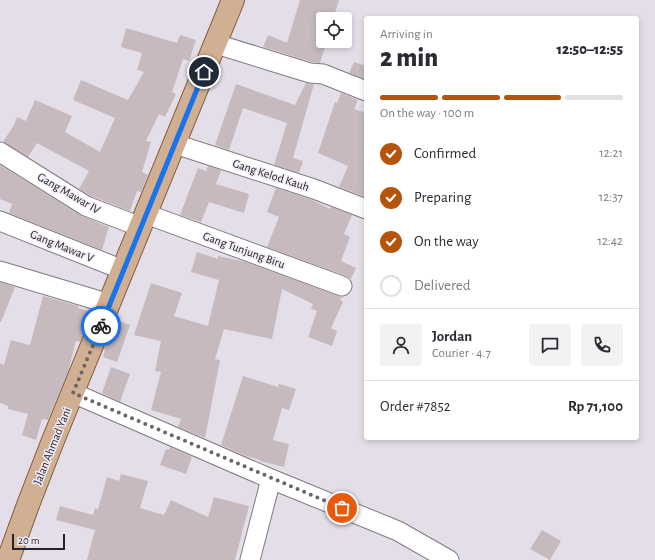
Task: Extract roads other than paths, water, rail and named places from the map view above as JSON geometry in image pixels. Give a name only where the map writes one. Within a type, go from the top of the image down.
[{"type":"main road","name":"Jalan Ahmad Yani","points":[[8,560],[28,505],[73,393],[233,0]]},
{"type":"street","points":[[216,44],[310,73],[322,74],[364,89]]},
{"type":"street","name":"Gang Kelod Kauh","points":[[175,144],[314,189],[364,208]]},
{"type":"street","name":"Gang Mawar IV","points":[[0,152],[86,206],[144,221]]},
{"type":"street","name":"Gang Mawar V","points":[[0,221],[123,270]]},
{"type":"street","name":"Gang Tunjung Biru","points":[[144,221],[342,286]]},
{"type":"street","points":[[0,271],[110,304]]},
{"type":"street","points":[[73,393],[271,479],[398,531],[450,560]]},
{"type":"street","points":[[250,560],[271,479]]}]
